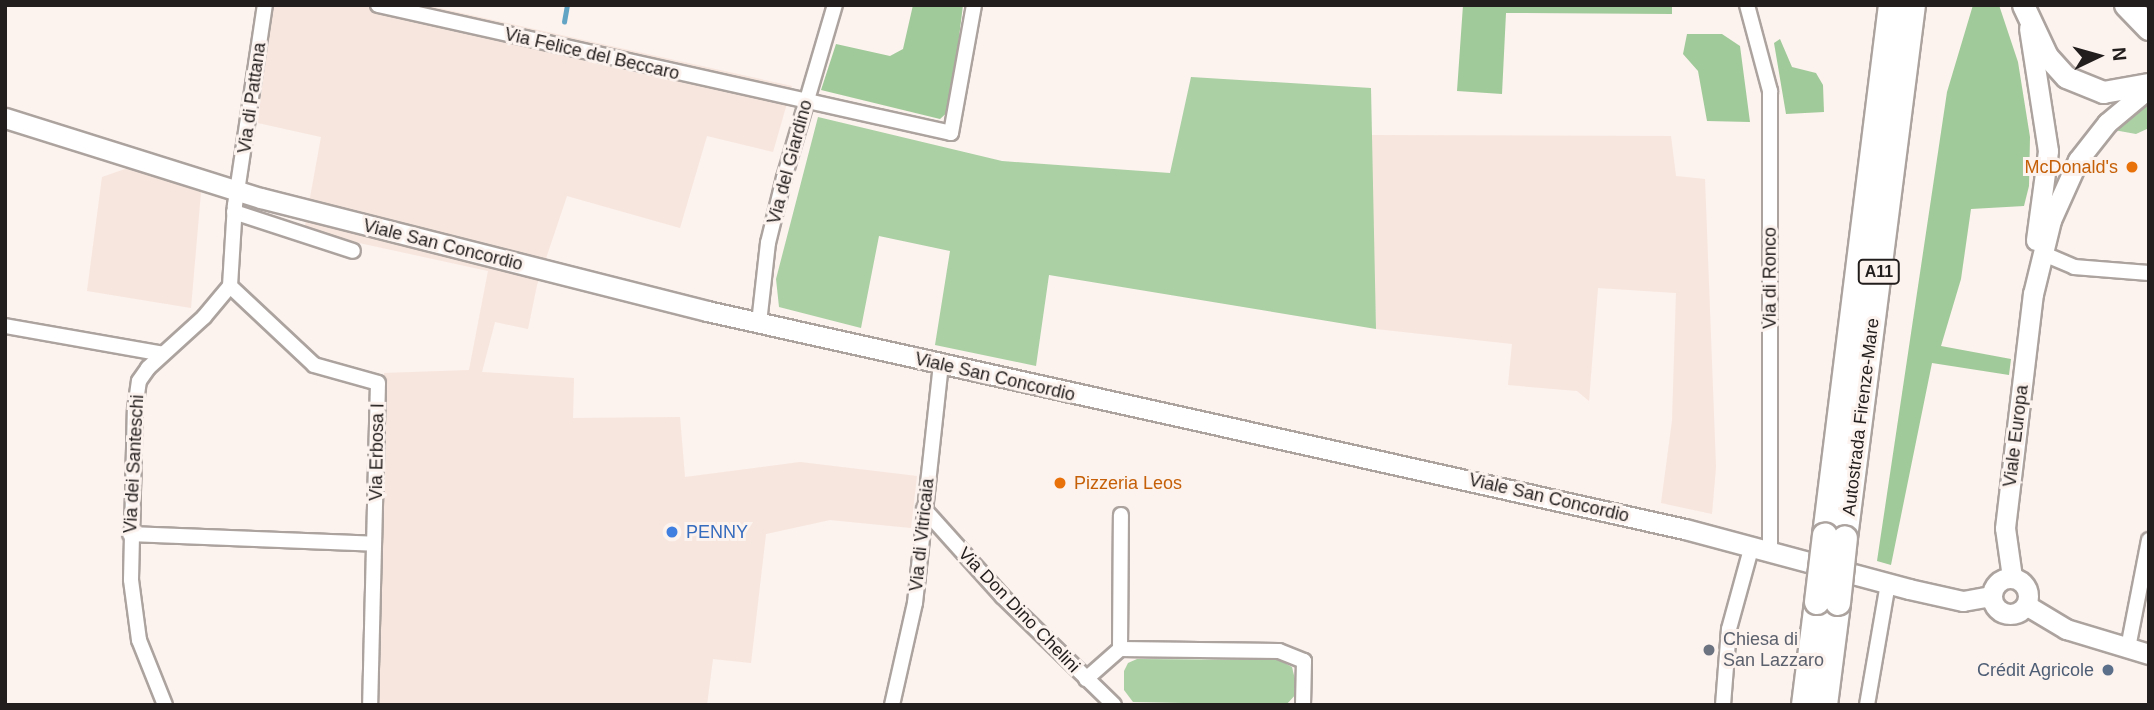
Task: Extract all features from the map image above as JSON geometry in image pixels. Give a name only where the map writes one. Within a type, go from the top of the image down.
[{"type":"highway","name":"Autostrada Firenze-Mare","points":[[1825,705],[1827,603],[1891,5]]},
{"type":"highway","name":"Autostrada Firenze-Mare","points":[[1835,536],[1913,5]]},
{"type":"highway","points":[[2127,5],[2149,28]]},
{"type":"highway","name":"Autostrada Firenze-Mare","points":[[1804,705],[1827,603]]},
{"type":"main road","name":"Viale Europa","points":[[2025,14],[2055,66],[2077,83],[2114,92],[2149,86]]},
{"type":"main road","name":"Viale Europa","points":[[2012,577],[2005,528],[2048,151],[2025,14]]},
{"type":"main road","name":"Viale Europa","points":[[2033,294],[2062,189],[2078,160],[2107,123],[2149,86]]},
{"type":"main road","name":"Viale San Concordio","points":[[5,118],[238,191],[759,323],[1579,505],[1963,601],[1992,596]]},
{"type":"main road","points":[[2012,577],[2027,587],[2026,605],[2017,612],[2006,614],[1996,607],[1992,596],[1996,584],[2012,577]]},
{"type":"main road","points":[[2026,605],[2066,629],[2149,654]]},
{"type":"street","name":"Via di Pattana","points":[[238,191],[265,5]]},
{"type":"street","name":"Via Felice del Beccaro","points":[[378,5],[951,133],[974,5]]},
{"type":"street","name":"Via del Giardino","points":[[759,323],[768,243],[835,5]]},
{"type":"street","name":"Via di Ronco","points":[[1723,705],[1731,613],[1760,551],[1770,91],[1747,5]]},
{"type":"street","points":[[230,286],[234,212],[238,191]]},
{"type":"street","points":[[234,212],[353,251]]},
{"type":"street","points":[[2044,254],[2074,267],[2149,273]]},
{"type":"street","name":"Via dei Santeschi","points":[[165,705],[139,639],[130,534],[139,382],[163,354],[204,317],[230,286]]},
{"type":"street","name":"Via Erbosa I","points":[[230,286],[253,312],[314,365],[378,383],[370,705]]},
{"type":"street","points":[[5,326],[163,354]]},
{"type":"street","name":"Via di Vitricaia","points":[[892,705],[915,603],[942,364]]},
{"type":"street","name":"Via Don Dino Chelini","points":[[924,509],[973,565],[1114,705]]},
{"type":"street","points":[[1121,515],[1120,649],[1290,654],[1304,661],[1303,705]]},
{"type":"street","points":[[130,534],[374,544]]},
{"type":"street","points":[[2128,648],[2149,540]]},
{"type":"street","points":[[1867,705],[1888,584]]},
{"type":"street","name":"Via Don Dino Chelini","points":[[1086,679],[1120,649]]},
{"type":"shaded area","points":[[271,5],[425,5],[792,86],[773,152],[707,136],[680,228],[567,196],[537,285],[528,329],[495,322],[482,372],[574,378],[573,418],[680,417],[685,477],[800,462],[917,476],[911,528],[830,520],[766,534],[751,663],[713,659],[707,705],[379,705],[384,373],[469,370],[488,271],[304,231],[321,137],[258,123]]},
{"type":"shaded area","points":[[1369,135],[1671,136],[1676,176],[1705,179],[1716,467],[1712,514],[1661,503],[1672,421],[1676,293],[1598,288],[1589,401],[1577,391],[1508,385],[1512,344],[1376,329]]},
{"type":"shaded area","points":[[128,168],[201,192],[191,308],[87,291],[102,177]]},
{"type":"green space","points":[[913,5],[963,5],[950,110],[940,119],[821,90],[836,44],[890,56],[903,49]]},
{"type":"green space","points":[[1463,5],[1672,5],[1672,14],[1506,13],[1502,94],[1457,91]]},
{"type":"green space","points":[[1973,5],[1999,5],[2018,62],[2030,137],[2029,186],[2024,206],[1971,209],[1961,279],[1941,346],[2011,359],[2009,375],[1932,363],[1891,565],[1877,561],[1947,92]]},
{"type":"green space","points":[[1687,34],[1722,34],[1740,46],[1750,122],[1707,121],[1698,71],[1683,54]]},
{"type":"green space","points":[[1780,39],[1792,67],[1816,73],[1823,85],[1824,112],[1786,114],[1774,43]]},
{"type":"green space","points":[[1191,77],[1371,88],[1376,329],[1049,275],[1036,366],[935,345],[950,251],[879,236],[861,328],[779,307],[776,279],[818,117],[1002,161],[1170,173]]},
{"type":"green space","points":[[2149,102],[2149,128],[2136,134],[2114,130]]},
{"type":"green space","points":[[1137,659],[1279,660],[1292,667],[1298,692],[1286,705],[1133,702],[1124,690],[1124,671],[1128,663]]},
{"type":"waterway","points":[[564,22],[567,5]]},
{"type":"place","name":"McDonald's","points":[[2132,167]]},
{"type":"place","name":"Pizzeria Leos","points":[[1060,483]]},
{"type":"place","name":"PENNY","points":[[672,532]]},
{"type":"place","name":"Chiesa di San Lazzaro","points":[[1709,650]]},
{"type":"place","name":"Crédit Agricole","points":[[2108,670]]}]
